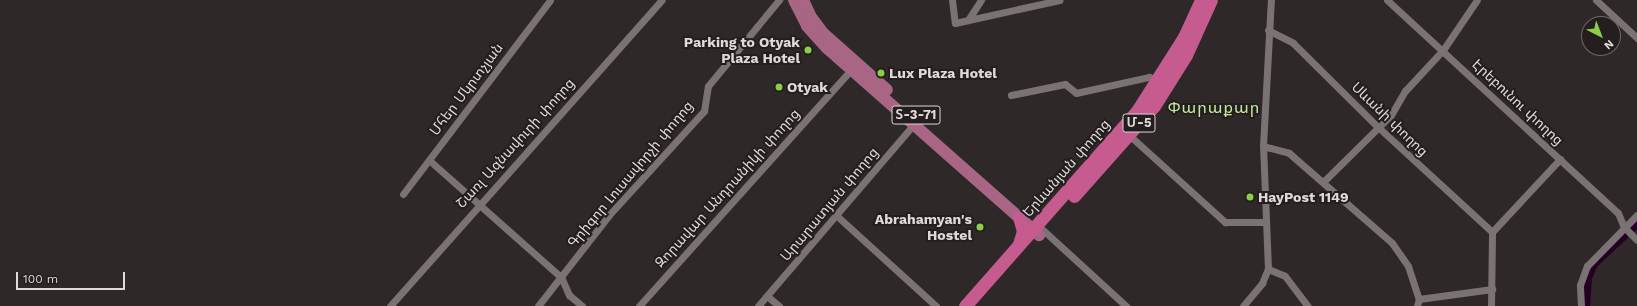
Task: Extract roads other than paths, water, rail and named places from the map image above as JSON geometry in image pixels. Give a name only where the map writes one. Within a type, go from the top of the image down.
[{"type":"highway","name":"Երևանյան փողոց","points":[[976,306],[1040,231],[1137,111],[1158,81],[1184,37],[1201,0]]},
{"type":"highway","name":"Երևանյան փողոց","points":[[965,306],[1018,246],[1040,231],[1129,136],[1168,84],[1186,55],[1211,0]]},
{"type":"highway","points":[[1018,246],[1022,231],[1019,217]]},
{"type":"main road","name":"Տ-3-71","points":[[794,0],[811,32],[851,70],[916,121],[1040,231]]},
{"type":"main road","name":"Տ-3-71","points":[[803,0],[811,17],[824,34],[1019,217],[1040,231]]},
{"type":"street","name":"Մհեր Մկրտչյան","points":[[403,194],[471,101],[550,0]]},
{"type":"street","name":"Շառլ Ազնավուրի փողոց","points":[[390,306],[479,203],[662,0]]},
{"type":"street","name":"Գրիգոր Լուսավորչի փողոց","points":[[538,306],[609,215],[704,111],[708,86],[778,0]]},
{"type":"street","points":[[952,0],[956,23],[1060,0]]},
{"type":"street","points":[[968,20],[982,0]]},
{"type":"street","points":[[1243,306],[1262,283],[1268,269],[1263,146],[1268,30],[1271,0]]},
{"type":"street","name":"Էրեբունու փողոց","points":[[1387,0],[1443,50],[1618,213],[1624,227],[1637,240]]},
{"type":"street","points":[[1322,182],[1391,116],[1405,91],[1443,50],[1477,0]]},
{"type":"street","points":[[1596,0],[1637,38]]},
{"type":"street","name":"Սևանի փողոց","points":[[1268,30],[1293,43],[1378,127],[1492,232]]},
{"type":"street","name":"Զորավար Անդրանիկի փողոց","points":[[639,306],[851,70]]},
{"type":"street","points":[[1011,95],[1065,84],[1076,93],[1149,77],[1158,81]]},
{"type":"street","name":"Արարատյան փողոց","points":[[758,306],[837,216],[916,121]]},
{"type":"street","points":[[1129,136],[1225,222],[1266,222]]},
{"type":"street","points":[[1263,146],[1289,153],[1392,243],[1408,266],[1418,303],[1492,289]]},
{"type":"street","points":[[1491,306],[1492,232],[1560,159]]},
{"type":"street","points":[[429,160],[562,277],[569,295],[582,306]]},
{"type":"street","points":[[1581,306],[1580,285],[1587,266],[1637,215]]},
{"type":"street","points":[[837,216],[936,306]]},
{"type":"street","points":[[1040,231],[1126,306]]},
{"type":"street","points":[[1268,269],[1286,276],[1308,306]]},
{"type":"street","points":[[768,296],[779,306]]},
{"type":"waterway","points":[[1633,228],[1637,223]]},
{"type":"waterway","points":[[1586,306],[1588,278],[1594,264],[1624,236]]},
{"type":"place","name":"Parking to Otyak Plaza Hotel","points":[[808,50]]},
{"type":"place","name":"Lux Plaza Hotel","points":[[881,73]]},
{"type":"place","name":"Otyak","points":[[779,87]]},
{"type":"place","name":"HayPost 1149","points":[[1250,197]]},
{"type":"place","name":"Abrahamyan's Hostel","points":[[980,227]]},
{"type":"district","name":"Փարաքար","points":[[1214,108]]}]
